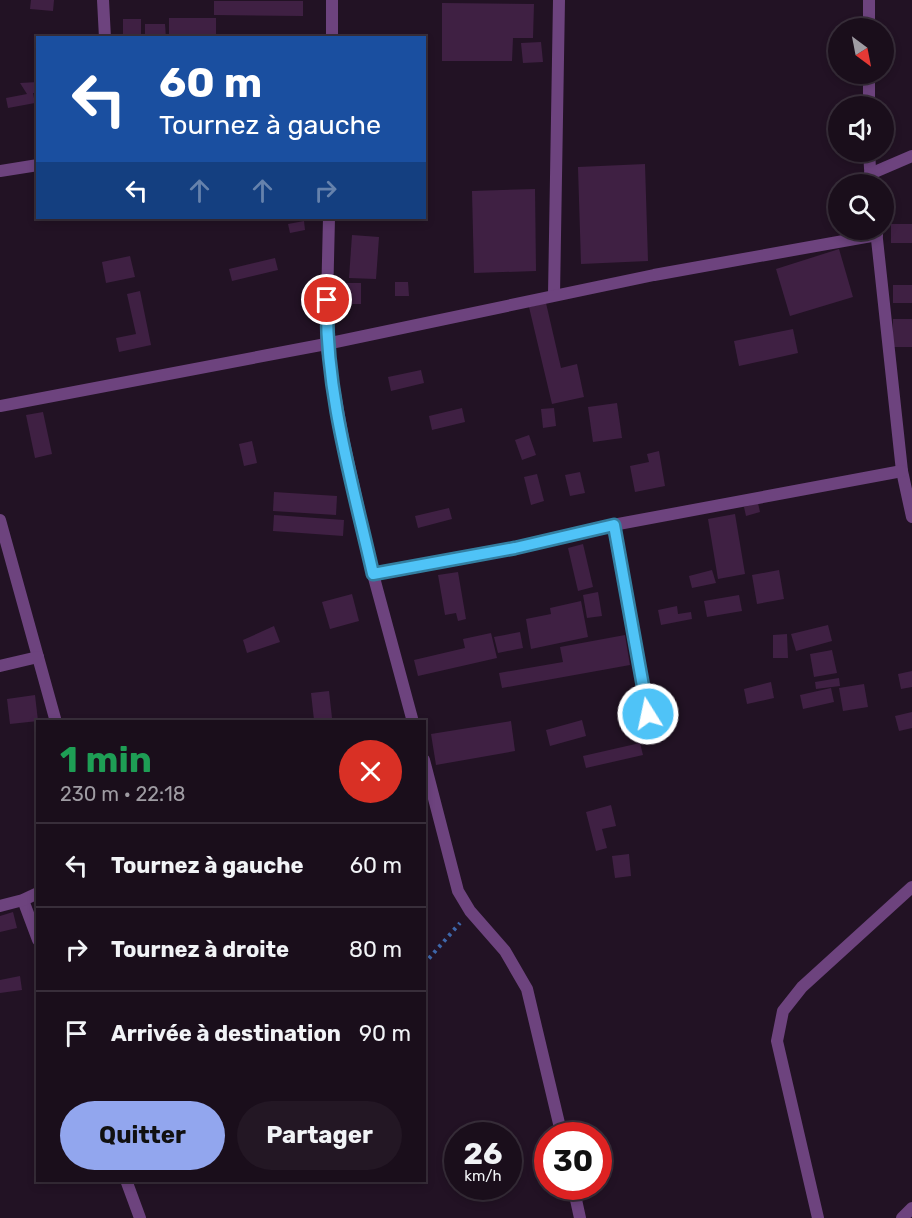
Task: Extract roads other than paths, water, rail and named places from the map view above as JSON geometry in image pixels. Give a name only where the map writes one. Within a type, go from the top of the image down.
[{"type":"street","points":[[103,0],[105,36]]},
{"type":"street","points":[[332,0],[332,36]]},
{"type":"street","points":[[554,295],[559,0]]},
{"type":"street","points":[[869,0],[869,18]]},
{"type":"street","points":[[880,174],[912,156]]},
{"type":"street","points":[[0,171],[36,165]]},
{"type":"street","points":[[329,219],[326,344],[343,438],[373,574],[412,720]]},
{"type":"street","points":[[0,406],[326,344],[554,295],[835,240]]},
{"type":"street","points":[[877,240],[902,471],[912,518]]},
{"type":"street","points":[[373,574],[515,548],[614,525],[902,471]]},
{"type":"street","points":[[0,520],[55,720]]},
{"type":"street","points":[[614,525],[648,714]]},
{"type":"street","points":[[0,666],[38,657]]},
{"type":"street","points":[[426,768],[448,860],[458,891],[470,912],[506,951],[527,989],[559,1122]]},
{"type":"street","points":[[818,1218],[777,1041],[783,1011],[802,987],[912,887]]},
{"type":"street","points":[[0,906],[23,900],[36,893]]},
{"type":"street","points":[[23,900],[36,935]]},
{"type":"street","points":[[127,1182],[140,1218]]},
{"type":"street","points":[[576,1200],[580,1218]]},
{"type":"street","points":[[902,1218],[912,1208]]}]
